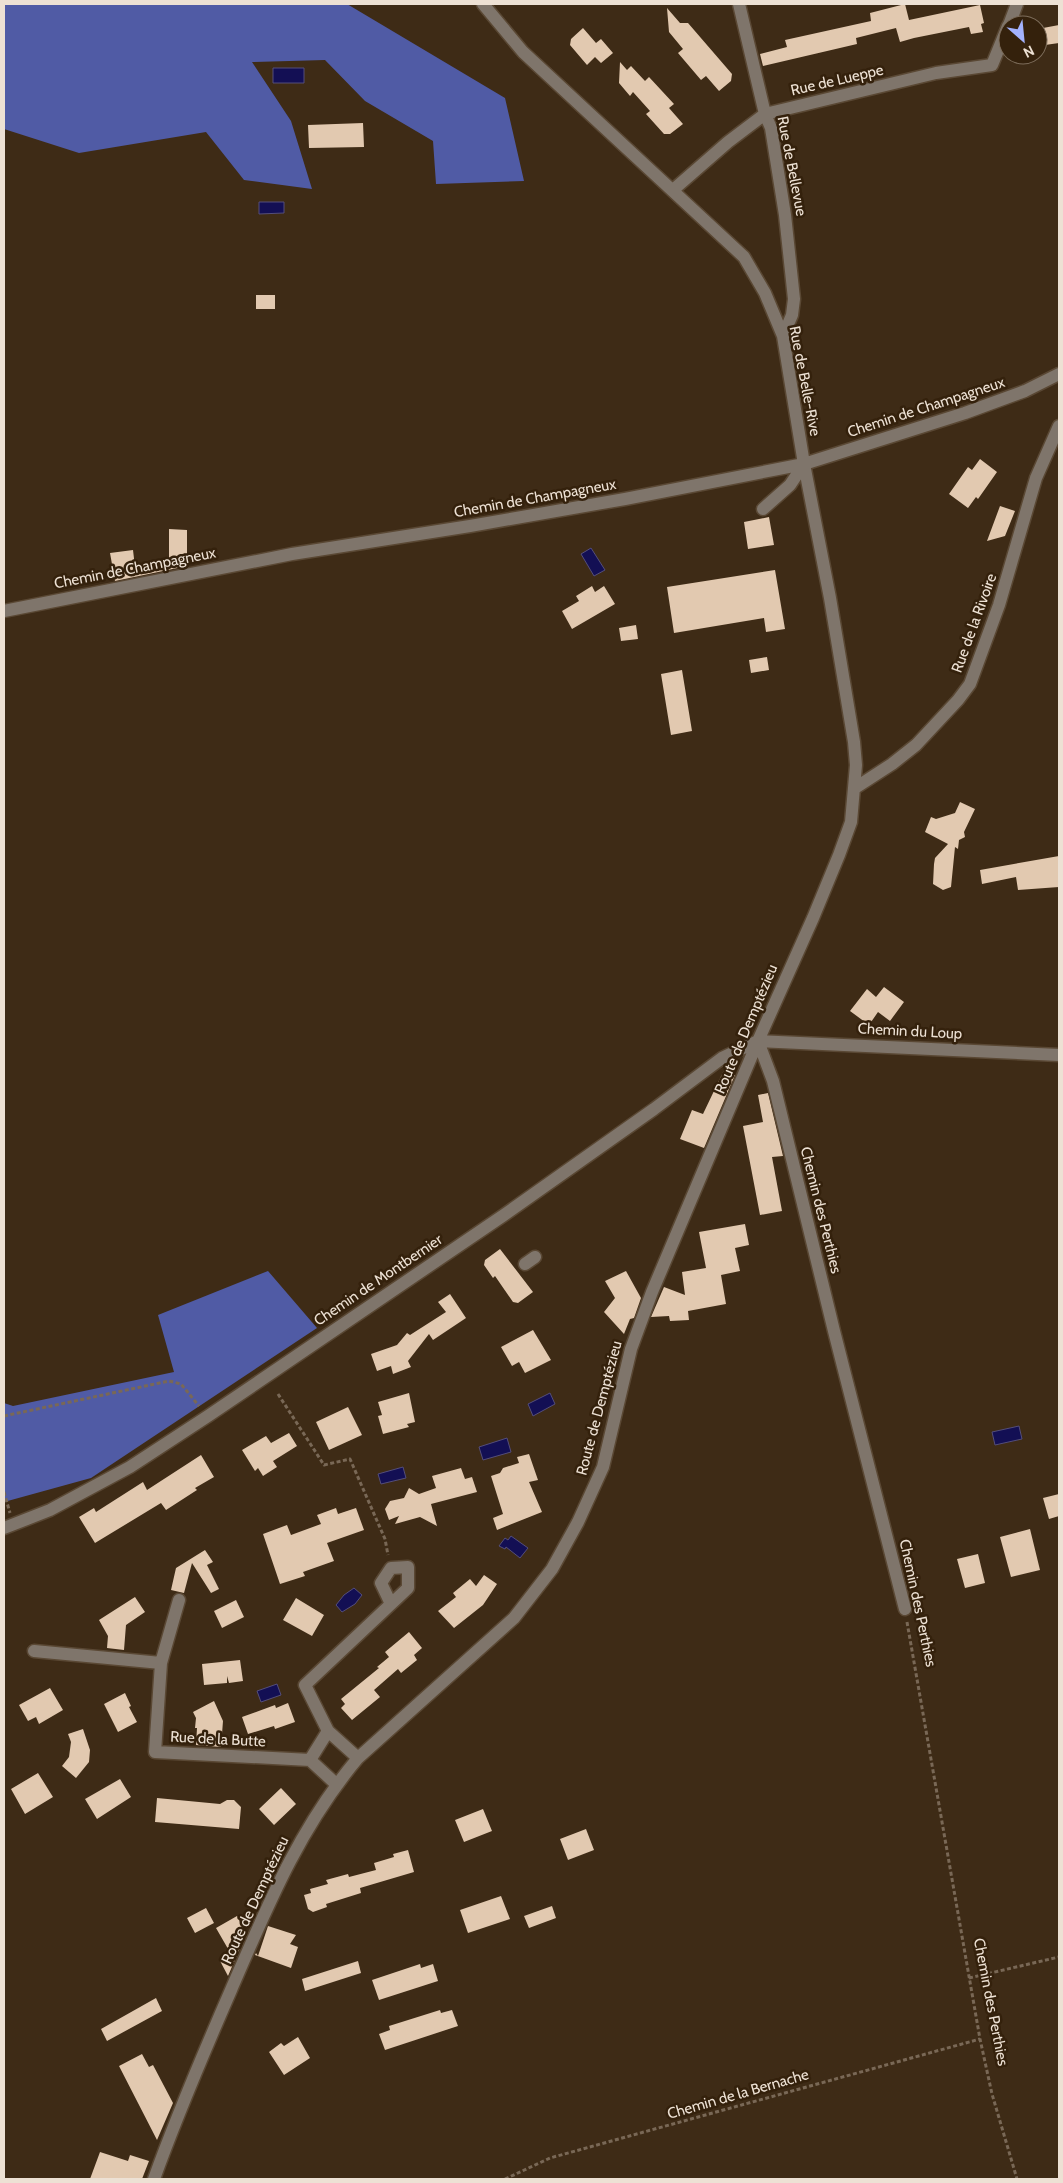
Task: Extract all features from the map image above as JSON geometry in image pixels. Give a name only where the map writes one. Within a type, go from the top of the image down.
[{"type":"street","name":"Rue de Belle-Rive","points":[[483,4],[523,52],[744,257],[765,293],[783,336],[804,464],[847,694],[856,765],[855,788]]},
{"type":"street","name":"Rue de Bellevue","points":[[739,4],[771,128],[786,215],[794,298],[792,315],[783,336]]},
{"type":"street","name":"Rue de Lueppe","points":[[673,190],[728,142],[766,114],[936,73],[992,65],[998,50]]},
{"type":"street","name":"Chemin de Champagneux","points":[[4,611],[300,552],[475,526],[804,464],[965,414],[1025,391],[1059,374]]},
{"type":"street","name":"Rue de la Rivoire","points":[[855,788],[892,764],[916,745],[958,700],[970,684],[999,605],[1036,478],[1059,426]]},
{"type":"street","points":[[763,509],[790,485],[804,464]]},
{"type":"street","name":"Route de Demptézieu","points":[[154,2179],[194,2076],[276,1887],[308,1827],[336,1784],[358,1758],[514,1618],[552,1569],[578,1522],[603,1467],[630,1349],[758,1040],[839,855],[851,822],[855,788]]},
{"type":"street","name":"Chemin du Loup","points":[[758,1040],[1059,1055]]},
{"type":"street","name":"Chemin de Montbernier","points":[[4,1528],[50,1510],[130,1466],[208,1416],[504,1215],[654,1109],[722,1058],[758,1040]]},
{"type":"street","name":"Chemin des Perthies","points":[[758,1040],[773,1081],[836,1341],[905,1609]]},
{"type":"street","points":[[358,1758],[328,1731],[305,1685],[408,1588],[408,1567],[391,1568],[381,1583],[391,1604]]},
{"type":"street","points":[[34,1651],[161,1663],[180,1600]]},
{"type":"street","name":"Rue de la Butte","points":[[161,1663],[155,1752],[310,1760]]},
{"type":"street","points":[[328,1731],[310,1760],[336,1784]]},
{"type":"path","points":[[4,1416],[169,1381],[181,1384],[208,1416]]},
{"type":"path","points":[[278,1394],[324,1465],[350,1460],[385,1539],[391,1568]]},
{"type":"path","name":"Chemin des Perthies","points":[[905,1609],[980,2039],[994,2103],[1017,2179]]},
{"type":"path","points":[[969,1978],[1059,1957]]},
{"type":"path","name":"Chemin de la Bernache","points":[[505,2179],[550,2158],[980,2039]]},
{"type":"shaded area","points":[[4,4],[347,4],[505,98],[524,181],[436,184],[433,141],[365,101],[325,60],[252,62],[291,121],[312,189],[244,180],[206,132],[79,153],[4,129]]},
{"type":"shaded area","points":[[273,68],[304,68],[304,83],[273,83]]},
{"type":"shaded area","points":[[259,202],[284,202],[284,213],[259,214]]},
{"type":"shaded area","points":[[591,548],[605,570],[594,576],[581,554]]},
{"type":"shaded area","points":[[268,1271],[317,1328],[91,1478],[4,1502],[4,1403],[13,1406],[174,1372],[158,1315]]},
{"type":"shaded area","points":[[550,1393],[555,1404],[533,1416],[528,1404]]},
{"type":"shaded area","points":[[1019,1426],[1022,1439],[995,1445],[992,1432]]},
{"type":"shaded area","points":[[507,1438],[511,1452],[483,1460],[479,1447]]},
{"type":"shaded area","points":[[403,1467],[406,1478],[381,1484],[378,1474]]},
{"type":"shaded area","points":[[511,1536],[528,1548],[520,1558],[506,1547],[505,1549],[499,1546],[505,1538],[508,1540]]},
{"type":"shaded area","points":[[354,1588],[362,1595],[355,1604],[342,1612],[336,1605],[344,1595]]},
{"type":"shaded area","points":[[277,1684],[281,1695],[261,1702],[257,1691]]},
{"type":"building","points":[[905,4],[909,20],[980,5],[984,23],[981,24],[983,32],[971,34],[969,27],[900,42],[896,28],[856,38],[857,44],[763,66],[760,54],[787,47],[785,40],[871,21],[870,13]]},
{"type":"building","points":[[667,8],[680,23],[688,23],[732,74],[731,81],[719,91],[706,76],[701,80],[678,53],[683,49],[669,32]]},
{"type":"building","points":[[1059,25],[1059,43],[1048,45],[1048,27]]},
{"type":"building","points":[[583,28],[596,43],[601,39],[613,53],[601,63],[595,57],[587,65],[570,45],[571,39]]},
{"type":"building","points":[[620,62],[627,70],[631,66],[645,81],[649,77],[674,104],[669,108],[683,124],[670,134],[664,134],[646,114],[650,111],[633,92],[630,96],[619,83]]},
{"type":"building","points":[[363,123],[364,147],[309,148],[308,125]]},
{"type":"building","points":[[256,295],[275,295],[275,309],[256,309]]},
{"type":"building","points":[[980,459],[997,472],[978,499],[976,497],[968,508],[949,494],[968,467],[972,470]]},
{"type":"building","points":[[1000,506],[1015,511],[1005,536],[987,541]]},
{"type":"building","points":[[769,517],[774,545],[748,549],[744,522]]},
{"type":"building","points":[[169,529],[187,530],[187,566],[115,581],[110,553],[133,550],[135,567],[168,563],[169,567]]},
{"type":"building","points":[[775,570],[785,629],[766,632],[764,618],[674,633],[667,587]]},
{"type":"building","points":[[592,586],[595,592],[604,586],[615,604],[572,629],[562,611],[579,601],[576,596]]},
{"type":"building","points":[[636,625],[638,639],[621,641],[619,628]]},
{"type":"building","points":[[767,657],[769,670],[751,673],[749,660]]},
{"type":"building","points":[[682,670],[692,731],[671,735],[661,674]]},
{"type":"building","points":[[960,802],[975,809],[964,832],[965,837],[959,840],[958,849],[955,847],[951,887],[943,890],[933,884],[934,864],[935,858],[948,844],[925,832],[931,817],[936,819],[955,813]]},
{"type":"building","points":[[1059,856],[1059,887],[1018,890],[1016,877],[982,884],[980,870]]},
{"type":"building","points":[[884,987],[904,1002],[890,1021],[878,1012],[869,1025],[850,1011],[867,989],[876,997]]},
{"type":"building","points":[[724,1070],[735,1075],[704,1148],[680,1139],[692,1110],[703,1114]]},
{"type":"building","points":[[768,1093],[783,1156],[772,1157],[782,1211],[760,1215],[743,1126],[763,1122],[758,1095]]},
{"type":"building","points":[[745,1224],[749,1245],[735,1248],[740,1271],[721,1275],[726,1304],[688,1311],[689,1320],[670,1321],[669,1316],[651,1317],[664,1287],[685,1295],[682,1272],[706,1268],[699,1232]]},
{"type":"building","points":[[500,1249],[533,1292],[518,1303],[513,1302],[495,1276],[493,1278],[484,1265],[485,1260]]},
{"type":"building","points":[[626,1271],[641,1298],[634,1318],[630,1319],[624,1334],[604,1312],[615,1298],[605,1281]]},
{"type":"building","points":[[450,1294],[466,1318],[433,1340],[429,1334],[408,1361],[411,1367],[393,1374],[391,1366],[377,1371],[371,1354],[397,1345],[407,1333],[410,1335],[446,1312],[438,1302]]},
{"type":"building","points":[[533,1330],[551,1360],[525,1373],[519,1362],[512,1366],[501,1347]]},
{"type":"building","points":[[409,1393],[415,1422],[407,1424],[409,1427],[383,1434],[378,1416],[382,1415],[378,1402]]},
{"type":"building","points":[[348,1407],[362,1435],[329,1450],[316,1422]]},
{"type":"building","points":[[289,1433],[297,1446],[273,1461],[277,1467],[263,1476],[258,1468],[255,1471],[242,1450],[266,1436],[271,1443]]},
{"type":"building","points":[[529,1454],[538,1480],[529,1482],[542,1512],[497,1530],[493,1518],[503,1514],[491,1476],[500,1473],[503,1468],[519,1463],[517,1457]]},
{"type":"building","points":[[201,1455],[214,1477],[195,1488],[197,1490],[166,1510],[161,1503],[95,1543],[79,1517],[94,1508],[96,1512],[143,1482],[147,1490]]},
{"type":"building","points":[[461,1468],[465,1479],[472,1477],[477,1492],[431,1504],[437,1526],[420,1517],[395,1524],[399,1516],[389,1520],[385,1509],[390,1501],[404,1498],[409,1488],[419,1494],[436,1488],[432,1476]]},
{"type":"building","points":[[1059,1494],[1059,1516],[1049,1519],[1043,1498]]},
{"type":"building","points":[[336,1508],[338,1514],[356,1508],[364,1530],[327,1543],[334,1561],[303,1572],[305,1576],[280,1584],[263,1534],[287,1525],[291,1535],[321,1524],[317,1515]]},
{"type":"building","points":[[1030,1529],[1040,1570],[1011,1577],[1000,1537]]},
{"type":"building","points":[[205,1550],[213,1562],[207,1565],[219,1589],[211,1593],[192,1563],[184,1593],[171,1590],[176,1568]]},
{"type":"building","points":[[978,1554],[985,1583],[965,1588],[957,1559]]},
{"type":"building","points":[[484,1575],[497,1584],[483,1605],[454,1628],[438,1611],[456,1597],[453,1593],[470,1579],[476,1586]]},
{"type":"building","points":[[135,1597],[145,1612],[126,1625],[124,1650],[107,1648],[108,1636],[99,1620]]},
{"type":"building","points":[[296,1598],[324,1615],[312,1636],[283,1620]]},
{"type":"building","points":[[236,1600],[244,1617],[222,1628],[214,1611]]},
{"type":"building","points":[[409,1632],[422,1648],[414,1655],[417,1660],[401,1673],[398,1669],[374,1690],[380,1697],[352,1720],[341,1708],[345,1704],[341,1699],[379,1668],[377,1667],[389,1657],[385,1652]]},
{"type":"building","points":[[240,1660],[243,1681],[229,1683],[227,1676],[227,1683],[204,1685],[202,1664]]},
{"type":"building","points":[[50,1688],[63,1710],[39,1724],[36,1717],[28,1721],[19,1705]]},
{"type":"building","points":[[125,1693],[131,1706],[129,1707],[137,1722],[118,1732],[104,1704]]},
{"type":"building","points":[[214,1701],[223,1721],[221,1747],[196,1745],[197,1728],[195,1728],[196,1718],[193,1712]]},
{"type":"building","points":[[288,1703],[295,1722],[275,1729],[274,1726],[248,1734],[242,1717],[275,1705],[276,1708]]},
{"type":"building","points":[[83,1729],[90,1750],[89,1762],[76,1778],[62,1766],[69,1757],[71,1742],[68,1734]]},
{"type":"building","points":[[38,1773],[53,1797],[25,1814],[11,1789]]},
{"type":"building","points":[[120,1779],[131,1797],[97,1819],[85,1799]]},
{"type":"building","points":[[281,1788],[296,1804],[274,1825],[259,1809]]},
{"type":"building","points":[[157,1798],[220,1804],[227,1800],[234,1800],[241,1807],[239,1829],[155,1822]]},
{"type":"building","points":[[483,1809],[492,1831],[464,1842],[455,1820]]},
{"type":"building","points":[[586,1829],[594,1850],[568,1860],[560,1839]]},
{"type":"building","points":[[408,1850],[414,1872],[360,1888],[361,1893],[326,1904],[327,1907],[313,1912],[308,1909],[304,1895],[311,1893],[310,1889],[328,1884],[326,1880],[348,1874],[349,1877],[376,1870],[374,1863],[394,1857],[393,1854]]},
{"type":"building","points":[[501,1896],[510,1919],[468,1933],[460,1910]]},
{"type":"building","points":[[552,1906],[556,1918],[529,1928],[524,1916]]},
{"type":"building","points":[[206,1908],[214,1923],[195,1933],[187,1918]]},
{"type":"building","points":[[237,1916],[246,1934],[228,1976],[219,1959],[231,1954],[216,1928]]},
{"type":"building","points":[[268,1926],[296,1935],[290,1944],[298,1947],[291,1968],[255,1955],[256,1953],[258,1956]]},
{"type":"building","points":[[358,1961],[361,1973],[305,1991],[302,1979]]},
{"type":"building","points":[[420,1964],[421,1968],[433,1964],[438,1981],[379,2000],[372,1980]]},
{"type":"building","points":[[156,1998],[162,2011],[107,2041],[101,2029]]},
{"type":"building","points":[[440,2010],[441,2013],[452,2010],[458,2026],[385,2050],[379,2034],[390,2030],[389,2026]]},
{"type":"building","points":[[298,2037],[310,2058],[284,2075],[269,2052],[281,2043],[284,2046]]},
{"type":"building","points":[[142,2054],[149,2067],[153,2065],[173,2103],[157,2140],[119,2066]]},
{"type":"building","points":[[100,2152],[128,2161],[130,2155],[149,2161],[142,2179],[90,2179]]}]
